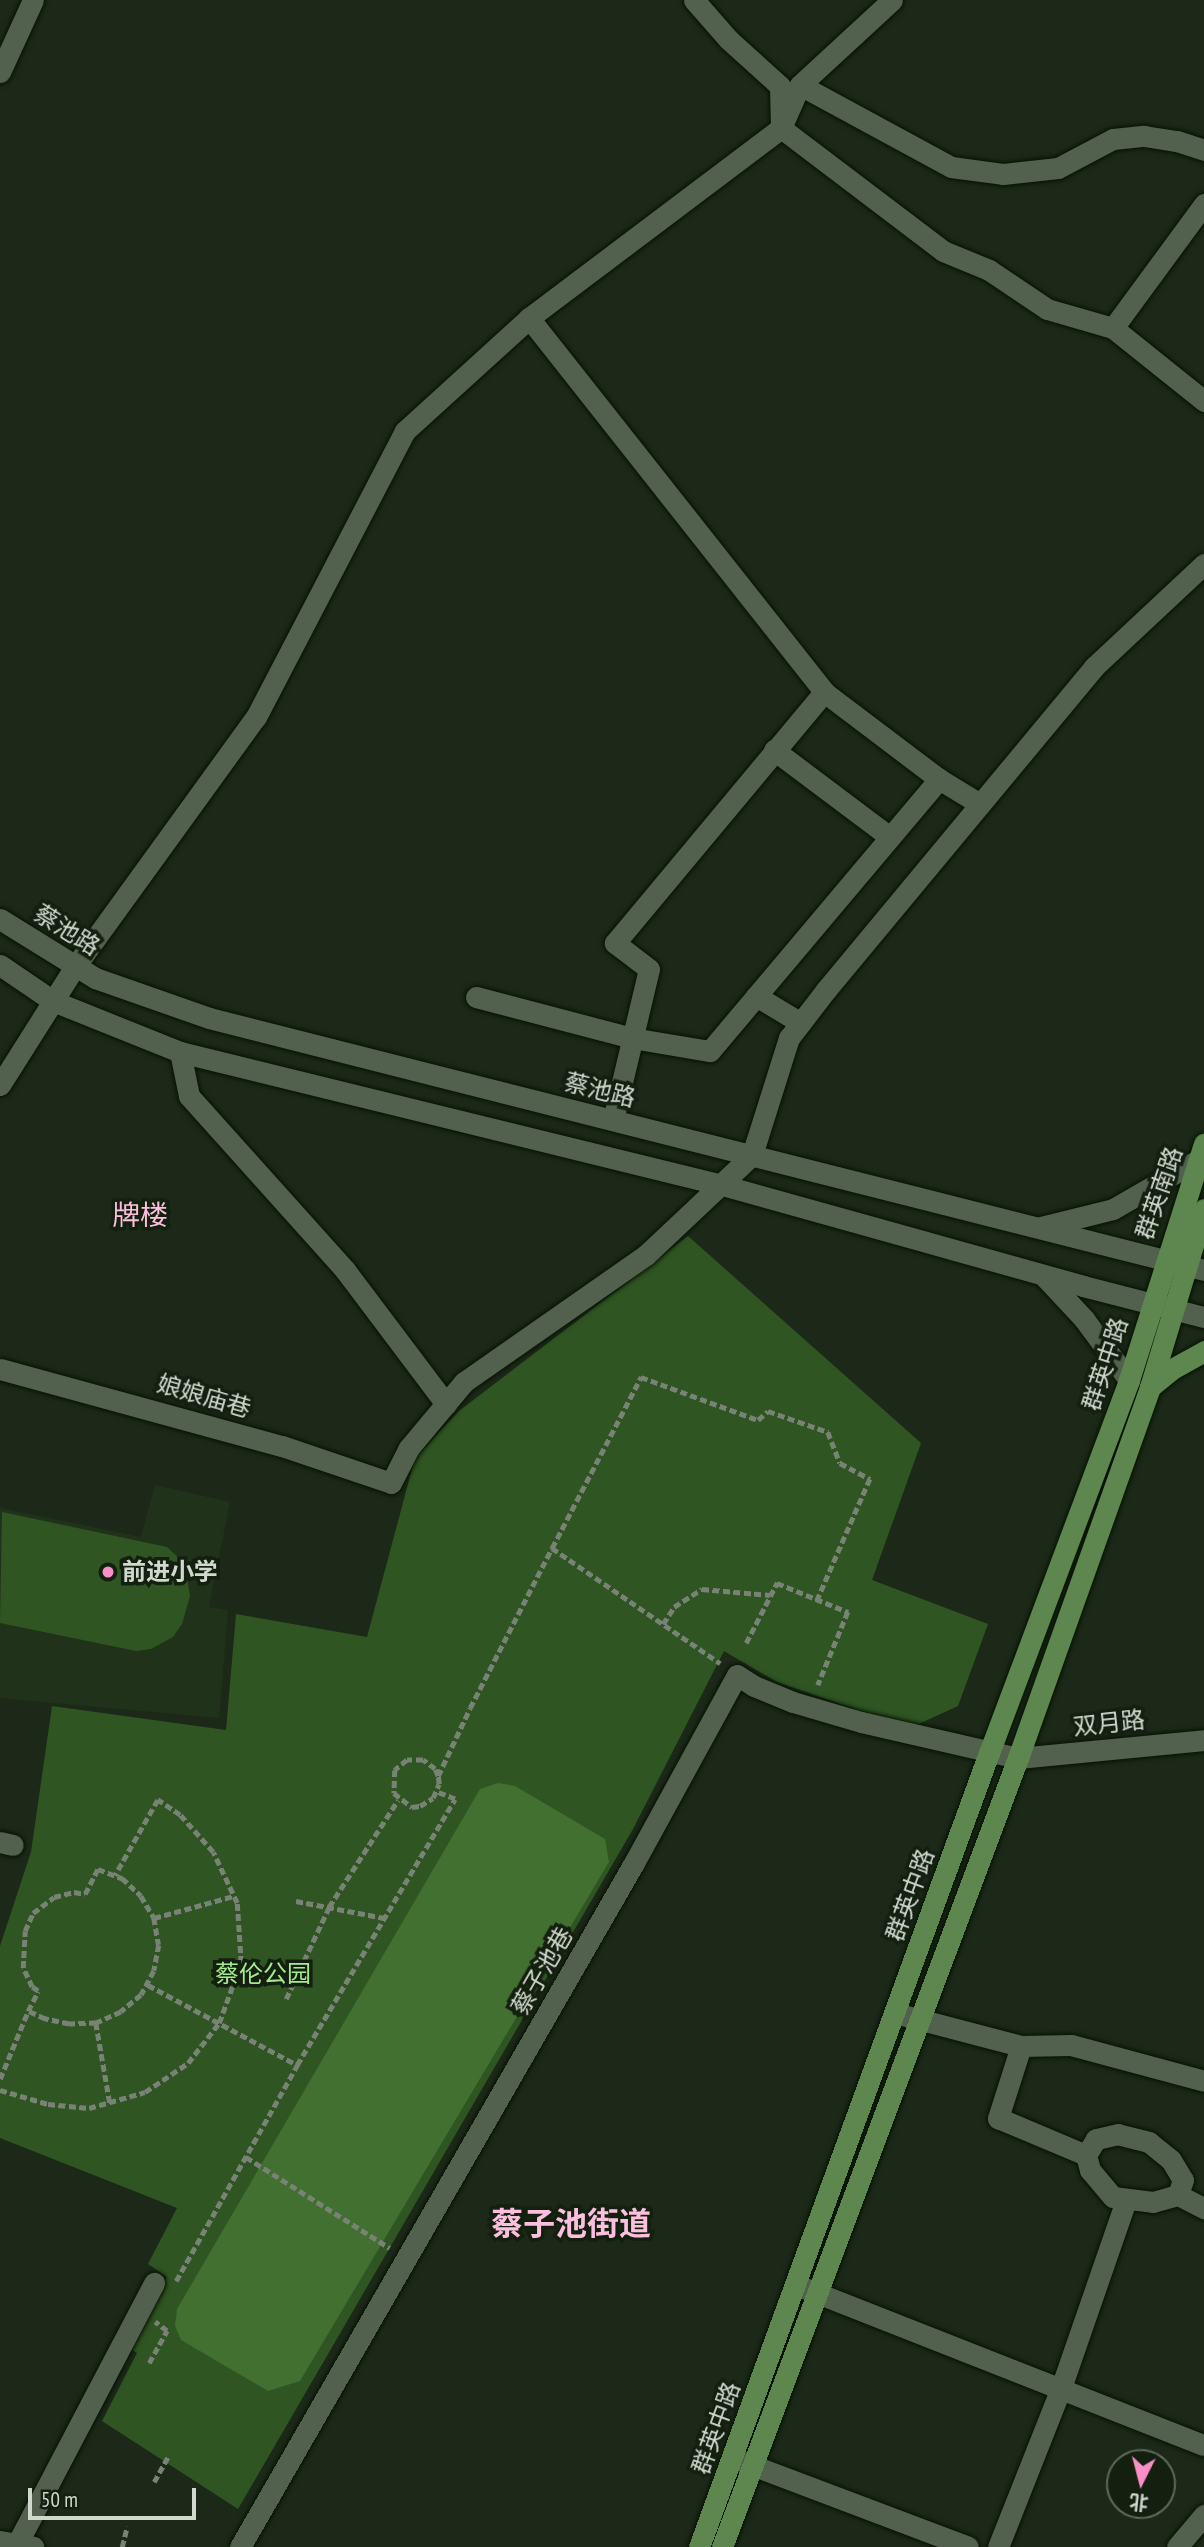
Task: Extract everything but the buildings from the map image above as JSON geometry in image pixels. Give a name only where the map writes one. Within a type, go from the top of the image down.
[{"type":"main road","name":"群英南路","points":[[1165,1260],[1201,1152]]},
{"type":"main road","name":"群英南路","points":[[1195,1267],[1204,1209]]},
{"type":"main road","name":"群英中路","points":[[699,2547],[743,2461],[817,2295],[1018,1758],[1150,1387],[1162,1307],[1165,1260]]},
{"type":"main road","name":"群英中路","points":[[722,2547],[743,2461],[797,2285],[989,1753],[1129,1380],[1162,1307],[1195,1267]]},
{"type":"main road","points":[[1150,1387],[1172,1368],[1204,1351]]},
{"type":"street","points":[[0,54],[25,0]]},
{"type":"street","points":[[0,72],[33,0]]},
{"type":"street","points":[[694,0],[728,38],[780,86],[782,128],[943,251],[989,270],[1047,309],[1113,328],[1204,401]]},
{"type":"street","points":[[0,1085],[74,968],[256,717],[405,430],[529,318],[782,128],[800,85],[892,0]]},
{"type":"street","points":[[800,85],[951,167],[1003,174],[1058,167],[1113,139],[1144,136],[1177,141],[1204,150]]},
{"type":"street","points":[[1113,328],[1204,204]]},
{"type":"street","points":[[529,318],[824,692],[939,779],[980,804]]},
{"type":"street","points":[[180,1052],[189,1096],[345,1270],[446,1405],[464,1382],[646,1255],[752,1155],[789,1038],[1094,667],[1204,564]]},
{"type":"street","points":[[613,1120],[649,969],[615,943],[824,692]]},
{"type":"street","points":[[774,750],[890,837]]},
{"type":"street","points":[[476,997],[632,1038],[710,1051],[939,779]]},
{"type":"street","name":"蔡池路","points":[[0,919],[74,968],[137,995],[209,1018],[1195,1267]]},
{"type":"street","points":[[0,965],[53,1001],[180,1052],[722,1185],[1204,1317]]},
{"type":"street","points":[[756,996],[801,1023]]},
{"type":"street","points":[[1038,1228],[1114,1209],[1201,1152]]},
{"type":"street","points":[[1040,1272],[1084,1319],[1129,1380]]},
{"type":"street","name":"娘娘庙巷","points":[[0,1369],[257,1438],[391,1483],[408,1450],[446,1405]]},
{"type":"street","points":[[737,1675],[754,1686],[793,1702],[989,1753],[1018,1758]]},
{"type":"street","name":"蔡子池巷","points":[[240,2547],[620,1887],[737,1675]]},
{"type":"street","name":"双月路","points":[[1018,1758],[1204,1740]]},
{"type":"street","points":[[895,2013],[1021,2046],[1071,2045],[1204,2081]]},
{"type":"street","points":[[1021,2046],[998,2118],[1086,2155]]},
{"type":"street","points":[[1178,2195],[1182,2180],[1171,2160],[1149,2142],[1118,2134],[1096,2139],[1086,2155],[1090,2171],[1113,2197],[1153,2202],[1178,2195],[1204,2208]]},
{"type":"street","points":[[998,2547],[1061,2388],[1126,2200]]},
{"type":"street","points":[[17,2544],[164,2284]]},
{"type":"street","points":[[797,2285],[1204,2445]]},
{"type":"street","points":[[743,2461],[968,2547]]},
{"type":"street","points":[[1177,2547],[1204,2515]]},
{"type":"path","points":[[438,1776],[641,1377],[758,1420],[768,1411],[828,1432],[840,1463],[870,1479],[817,1601]]},
{"type":"path","points":[[552,1548],[737,1675]]},
{"type":"path","points":[[746,1643],[777,1583],[848,1612],[818,1685]]},
{"type":"path","points":[[663,1624],[674,1606],[702,1589],[770,1595]]},
{"type":"path","points":[[407,1760],[423,1760],[435,1769],[438,1792],[420,1806],[412,1807],[398,1800],[392,1785],[395,1770],[407,1760]]},
{"type":"path","points":[[164,2284],[246,2157],[297,2065],[455,1799],[438,1792]]},
{"type":"path","points":[[0,2090],[48,2104],[89,2108],[110,2103],[145,2092],[188,2063],[219,2023],[240,1963],[234,1896],[214,1852],[180,1815],[158,1800],[115,1876]]},
{"type":"path","points":[[286,1999],[329,1908],[398,1800]]},
{"type":"path","points":[[0,2078],[27,2011],[38,1991],[32,1987],[23,1968],[25,1931],[33,1913],[54,1897],[74,1892],[85,1894],[98,1869],[115,1876],[141,1896],[154,1918],[159,1945],[148,1985],[121,2012],[96,2023],[69,2024],[27,2011]]},
{"type":"path","points":[[154,1918],[234,1896]]},
{"type":"path","points":[[296,1901],[384,1918]]},
{"type":"path","points":[[148,1985],[297,2065]]},
{"type":"path","points":[[96,2023],[110,2103]]},
{"type":"path","points":[[246,2157],[387,2247]]},
{"type":"path","points":[[149,2363],[167,2331],[154,2320],[160,2309]]},
{"type":"path","points":[[154,2482],[169,2455]]},
{"type":"path","points":[[122,2547],[127,2527]]},
{"type":"shaded area","name":"前进小学","points":[[155,1485],[230,1502],[209,1607],[228,1610],[219,1718],[0,1698],[0,1508],[141,1537]]},
{"type":"shaded area","points":[[498,1783],[515,1786],[605,1839],[609,1862],[300,2381],[268,2391],[181,2340],[175,2326],[177,2309],[480,1789]]},
{"type":"green space","name":"蔡伦公园","points":[[688,1236],[921,1443],[872,1580],[988,1624],[958,1706],[910,1728],[777,1682],[724,1651],[633,1829],[238,2509],[102,2421],[137,2353],[129,2348],[167,2277],[148,2264],[177,2208],[0,2138],[0,1946],[31,1852],[52,1706],[226,1730],[236,1614],[367,1637],[415,1458],[459,1411]]},
{"type":"green space","points":[[2,1512],[167,1547],[180,1559],[186,1572],[190,1596],[182,1624],[173,1637],[151,1649],[136,1651],[0,1623]]},
{"type":"place","name":"前进小学","points":[[108,1572]]},
{"type":"district","name":"牌楼","points":[[140,1215]]},
{"type":"district","name":"蔡子池街道","points":[[571,2223]]}]
